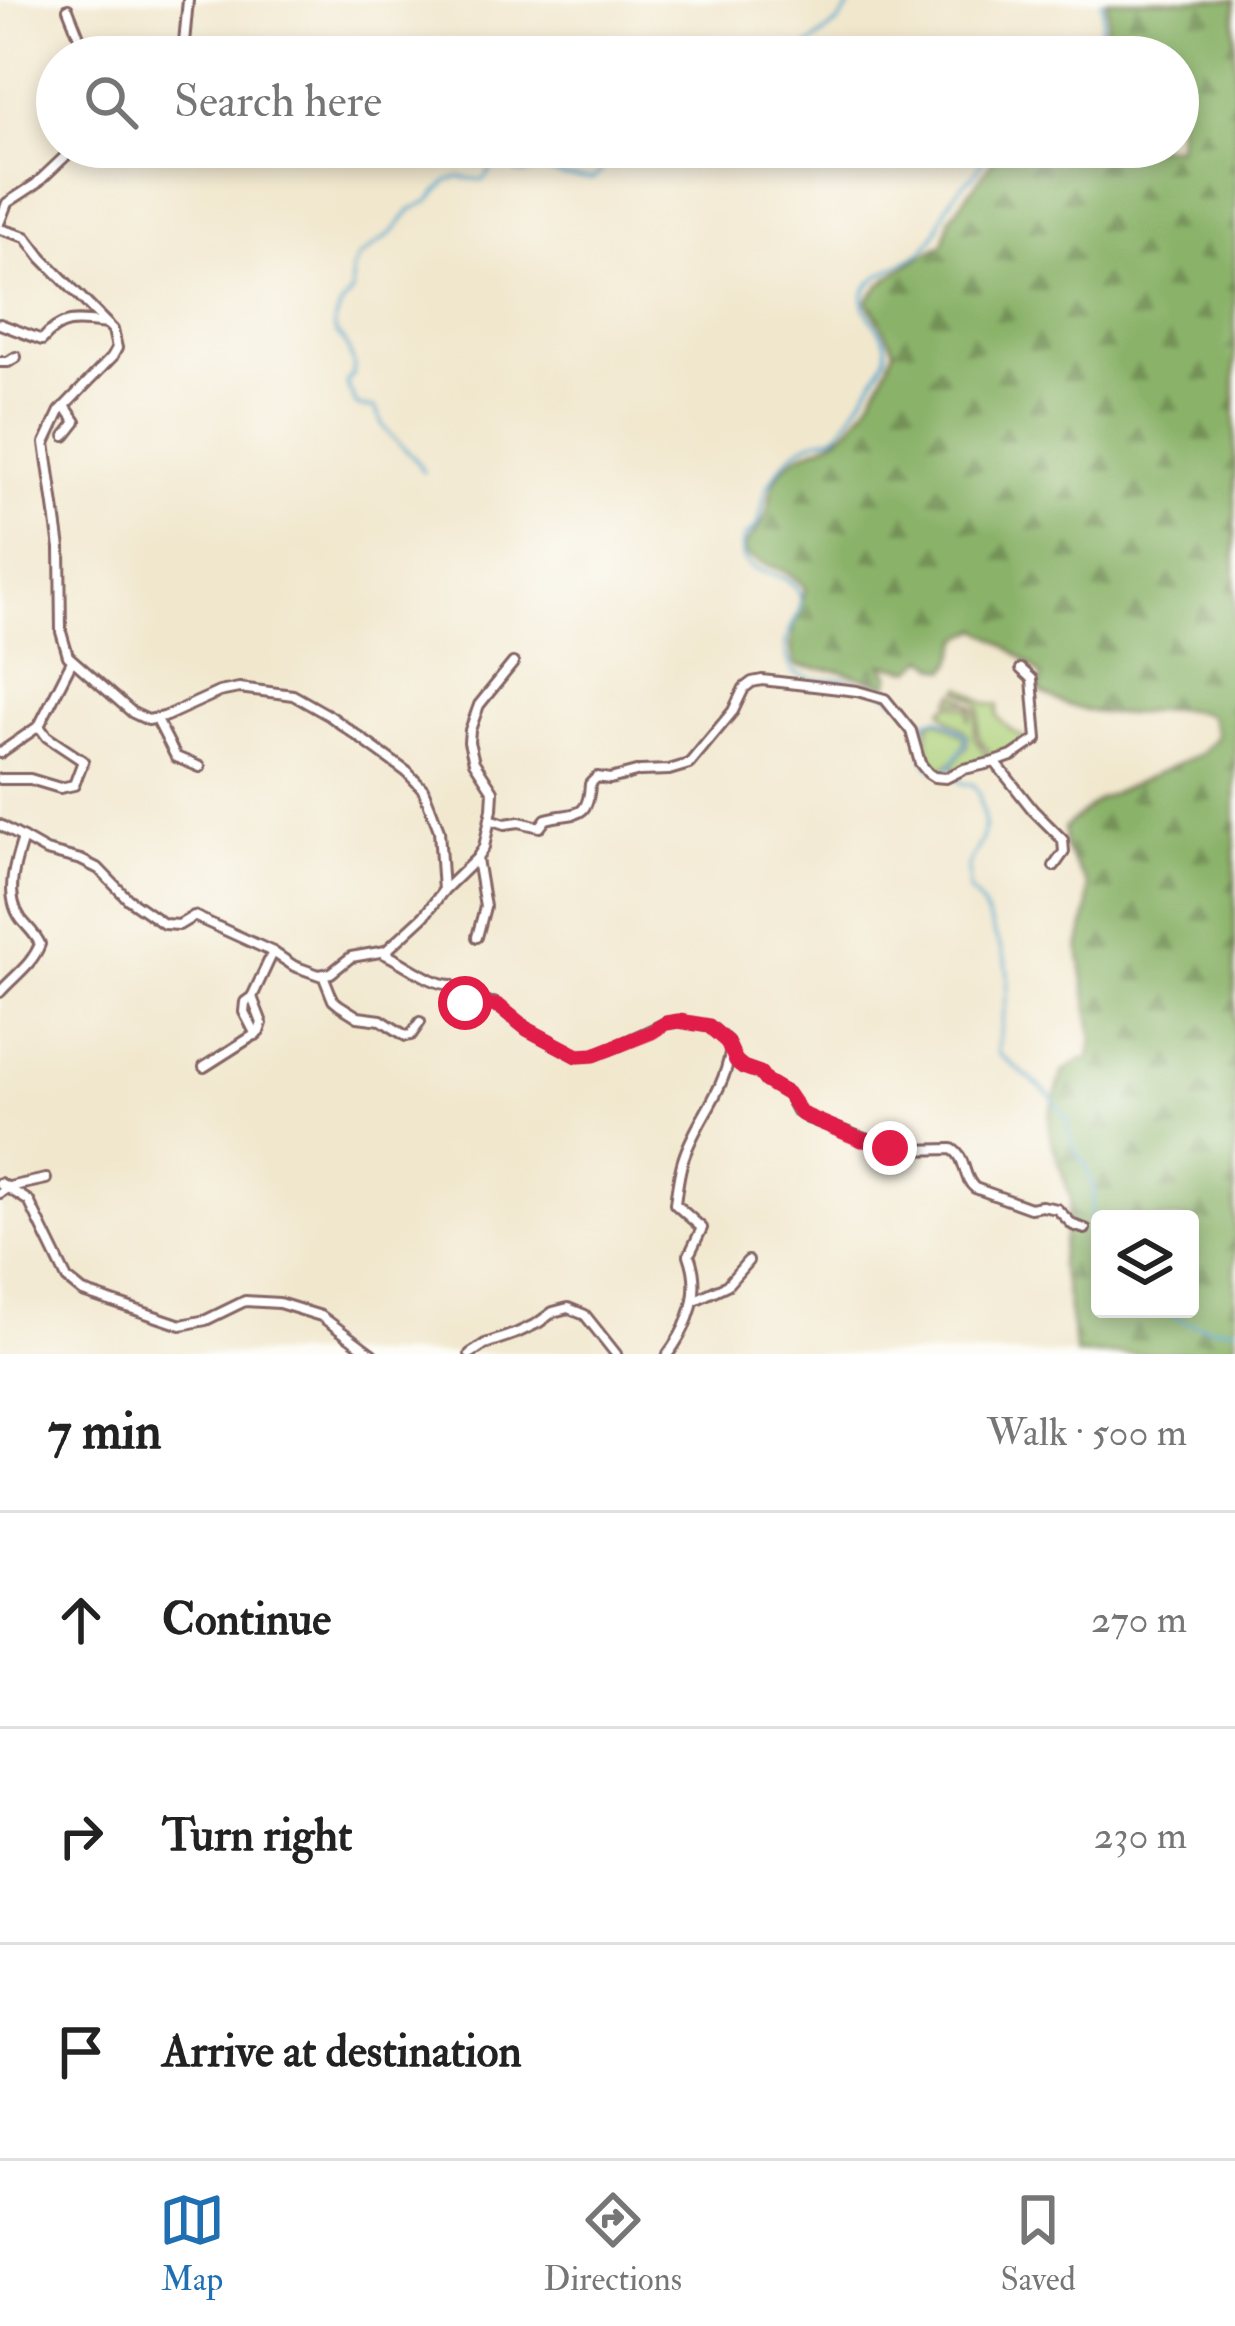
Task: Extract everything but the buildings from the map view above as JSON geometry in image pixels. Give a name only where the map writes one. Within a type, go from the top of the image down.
[{"type":"street","points":[[185,36],[188,0]]},
{"type":"street","points":[[68,9],[79,36]]},
{"type":"street","points":[[52,168],[25,193],[4,202],[0,225],[26,237],[116,337],[116,352],[65,406],[49,431],[44,452],[60,548],[61,632],[72,661],[148,720],[230,689],[293,694],[313,706],[423,789],[440,830],[443,891]]},
{"type":"street","points":[[0,325],[44,340],[52,328],[66,321],[108,324]]},
{"type":"street","points":[[0,362],[16,357]]},
{"type":"street","points":[[65,406],[76,422],[65,436]]},
{"type":"street","points":[[0,752],[39,726],[72,661]]},
{"type":"street","points":[[382,953],[424,916],[484,847],[493,791],[474,762],[470,730],[479,705],[513,663]]},
{"type":"street","points":[[490,819],[540,827],[546,819],[584,809],[590,784],[597,777],[689,764],[733,711],[744,688],[762,680],[857,691],[885,699],[911,731],[928,773],[942,778],[1012,756],[1037,740],[1033,686],[1021,669]]},
{"type":"street","points":[[157,720],[176,757],[200,767]]},
{"type":"street","points":[[0,779],[30,779],[60,788],[74,785],[83,761],[46,737],[39,726]]},
{"type":"street","points":[[994,762],[1063,840],[1064,852],[1054,866]]},
{"type":"street","points":[[0,825],[46,851],[99,869],[128,899],[164,924],[179,925],[194,916],[273,952],[294,967],[323,975],[351,957],[382,953],[434,982],[448,982],[465,1003],[499,1006],[527,1029],[578,1056],[594,1055],[666,1023],[679,1021],[717,1030],[730,1053],[726,1075],[683,1159],[675,1201],[702,1226],[689,1257],[694,1268],[694,1300],[683,1333],[668,1354]]},
{"type":"street","points":[[0,992],[19,976],[40,944],[20,918],[13,891],[12,875],[23,838]]},
{"type":"street","points":[[477,858],[485,910],[477,937]]},
{"type":"street","points":[[204,1066],[256,1035],[262,1023],[252,997],[273,952]]},
{"type":"street","points":[[323,975],[335,1003],[358,1017],[381,1020],[406,1036],[420,1022]]},
{"type":"street","points":[[730,1053],[743,1067],[760,1073],[788,1094],[797,1111],[808,1118],[884,1146],[952,1149],[958,1152],[975,1188],[1030,1208],[1057,1209],[1073,1225],[1084,1228]]},
{"type":"street","points":[[3,1187],[46,1179]]},
{"type":"street","points":[[3,1187],[29,1201],[67,1280],[83,1292],[181,1325],[206,1321],[245,1300],[292,1306],[331,1322],[372,1354]]},
{"type":"street","points":[[694,1300],[727,1285],[748,1261]]},
{"type":"street","points":[[470,1354],[568,1308],[585,1315],[616,1354]]},
{"type":"green space","points":[[1106,0],[1235,0],[1235,1354],[1076,1354],[1059,1265],[1071,1199],[1051,1138],[1049,1116],[1063,1072],[1089,1060],[1093,1038],[1079,949],[1088,886],[1065,848],[1064,828],[1098,800],[1202,753],[1217,736],[1210,716],[1176,709],[1111,714],[1068,705],[1038,690],[1042,676],[979,629],[960,639],[947,670],[926,658],[912,670],[882,664],[890,675],[886,685],[841,671],[796,666],[792,637],[805,588],[785,572],[746,556],[744,546],[764,520],[774,483],[787,464],[838,437],[872,398],[894,350],[867,301],[891,275],[943,244],[950,218],[988,168],[1199,168],[1199,36],[1101,36],[1106,28]]},
{"type":"green space","points":[[962,687],[987,704],[998,705],[997,715],[1003,723],[1030,741],[986,762],[989,751],[978,735],[980,707],[959,690]]},
{"type":"green space","points":[[955,693],[977,709],[974,737],[986,755],[981,763],[954,771],[968,735],[942,710],[950,704],[968,709],[969,719],[973,712],[968,704],[950,700]]},
{"type":"green space","points":[[938,720],[965,737],[957,756],[941,768],[929,753],[928,742],[929,723]]},
{"type":"waterway","points":[[821,36],[839,22],[854,0]]},
{"type":"waterway","points":[[1095,36],[1103,18],[1102,0]]},
{"type":"waterway","points":[[423,472],[388,433],[375,408],[357,406],[346,383],[354,364],[334,324],[352,292],[352,270],[358,258],[447,181],[459,177],[483,180],[490,168]]},
{"type":"waterway","points":[[513,168],[525,174],[544,170],[592,179],[601,168]]},
{"type":"waterway","points":[[949,771],[927,763],[922,748],[926,721],[882,689],[843,679],[814,680],[793,672],[786,644],[800,596],[790,582],[750,566],[742,550],[745,536],[759,521],[768,486],[782,465],[810,442],[837,434],[883,362],[887,346],[864,306],[867,288],[927,246],[953,197],[978,168]]},
{"type":"waterway","points":[[930,720],[939,718],[965,734],[967,741],[949,768]]},
{"type":"waterway","points":[[956,778],[972,784],[979,793],[985,825],[968,866],[969,891],[984,910],[1007,967],[998,1053],[1050,1095],[1067,1119],[1073,1147],[1086,1165],[1094,1190],[1092,1210]]},
{"type":"waterway","points":[[1091,1220],[1091,1232]]},
{"type":"waterway","points":[[1178,1318],[1207,1327],[1235,1328]]},
{"type":"route","points":[[465,1003],[494,1003],[527,1029],[578,1056],[594,1055],[666,1023],[709,1026],[727,1042],[736,1061],[788,1094],[802,1114],[890,1148]]}]
